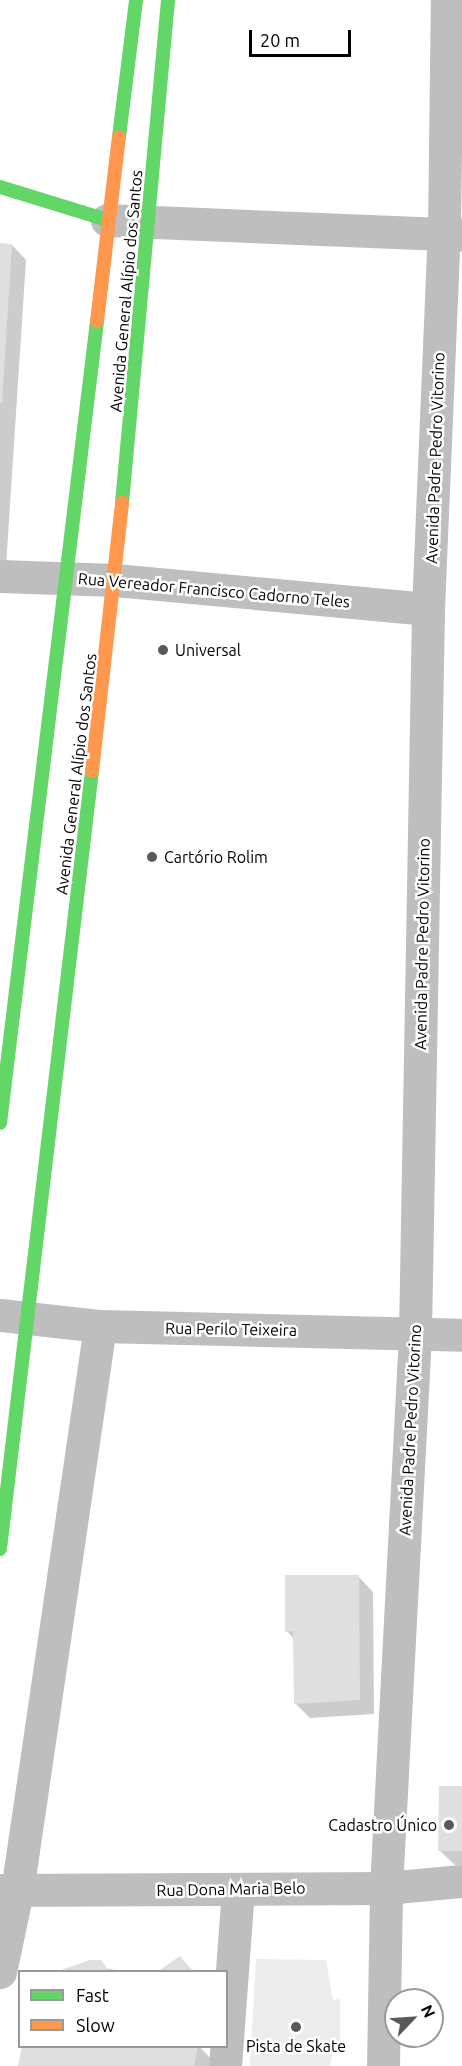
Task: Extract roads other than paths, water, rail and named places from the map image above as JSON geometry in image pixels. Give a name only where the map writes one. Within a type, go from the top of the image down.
[{"type":"main road","name":"Avenida General Alípio dos Santos","points":[[0,1123],[107,220],[136,0]]},
{"type":"main road","name":"Avenida General Alípio dos Santos","points":[[0,1550],[14,1316],[115,580],[150,223],[168,0]]},
{"type":"main road","points":[[0,187],[107,220]]},
{"type":"main road","points":[[0,204],[32,196]]},
{"type":"street","name":"Avenida Padre Pedro Vitorino","points":[[383,2066],[386,1888],[415,1334],[428,609],[453,234],[447,0]]},
{"type":"street","points":[[107,220],[453,234]]},
{"type":"street","name":"Rua Vereador Francisco Cadorno Teles","points":[[0,576],[115,580],[428,609]]},
{"type":"street","name":"Rua Perilo Teixeira","points":[[14,1316],[100,1326],[462,1335]]},
{"type":"street","points":[[0,1972],[9,1891],[100,1326]]},
{"type":"street","name":"Rua Dona Maria Belo","points":[[9,1891],[386,1888],[462,1881]]},
{"type":"street","points":[[228,2025],[238,1889]]},
{"type":"street","points":[[225,2066],[226,2048]]},
{"type":"place","name":"Universal","points":[[163,650]]},
{"type":"place","name":"Cartório Rolim","points":[[152,857]]},
{"type":"place","name":"Cadastro Único","points":[[449,1825]]},
{"type":"place","name":"Pista de Skate","points":[[296,2027]]}]
